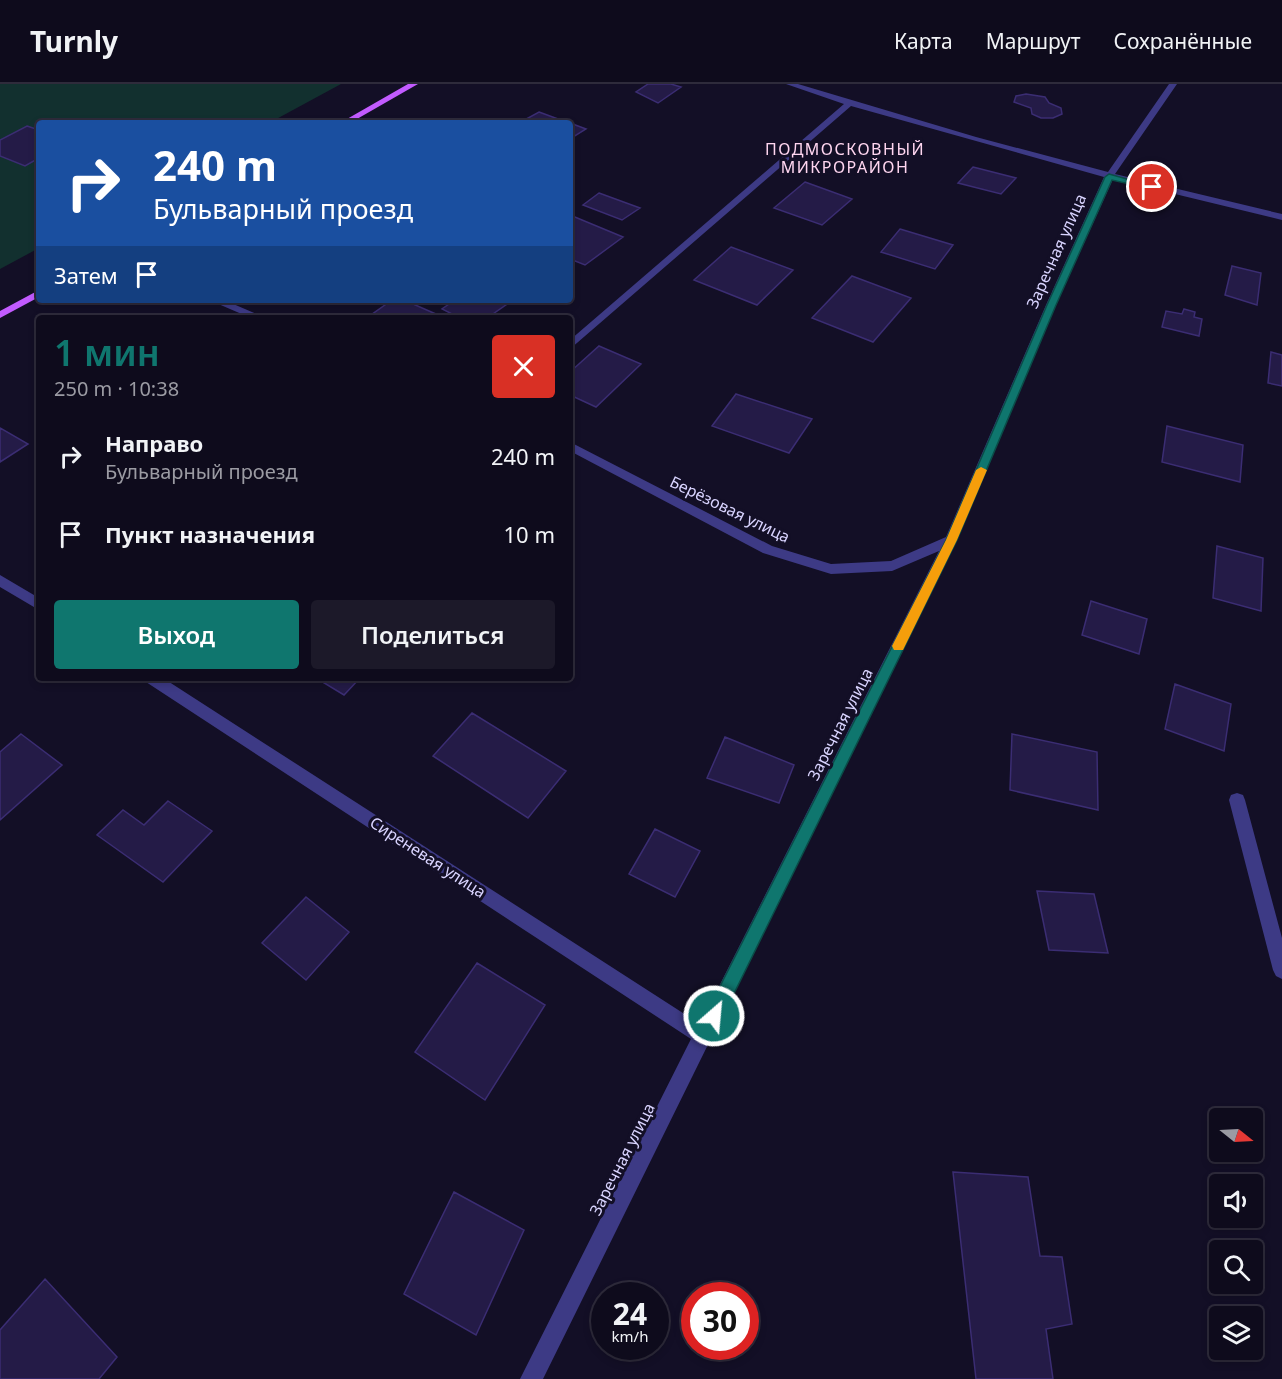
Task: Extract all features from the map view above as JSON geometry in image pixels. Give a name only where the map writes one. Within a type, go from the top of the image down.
[{"type":"main road","points":[[349,120],[414,84]]},
{"type":"main road","points":[[0,315],[36,296]]},
{"type":"street","points":[[790,84],[849,104],[1109,177],[1282,217]]},
{"type":"street","name":"Заречная улица","points":[[531,1379],[951,540],[1051,305],[1109,177],[1173,84]]},
{"type":"street","points":[[573,343],[849,104]]},
{"type":"street","points":[[222,303],[253,315]]},
{"type":"street","name":"Берёзовая улица","points":[[573,448],[768,550],[831,569],[892,566],[951,540]]},
{"type":"street","points":[[0,580],[36,603]]},
{"type":"street","name":"Сиреневая улица","points":[[156,681],[704,1037]]},
{"type":"street","points":[[1237,800],[1282,970]]},
{"type":"green space","points":[[0,84],[341,84],[275,120],[36,120],[36,250],[0,269]]},
{"type":"building","points":[[648,84],[671,84],[681,87],[658,103],[636,92]]},
{"type":"building","points":[[1026,94],[1045,97],[1049,103],[1061,108],[1062,114],[1053,118],[1041,118],[1032,114],[1031,108],[1014,102],[1016,96]]},
{"type":"building","points":[[539,112],[561,120],[524,120]]},
{"type":"building","points":[[573,124],[586,129],[573,137]]},
{"type":"building","points":[[27,126],[36,129],[36,160],[25,166],[0,156],[0,140]]},
{"type":"building","points":[[973,167],[1016,178],[1001,194],[958,183]]},
{"type":"building","points":[[805,182],[852,199],[822,225],[774,208]]},
{"type":"building","points":[[599,193],[640,208],[622,220],[583,205]]},
{"type":"building","points":[[573,216],[623,237],[585,265],[573,260]]},
{"type":"building","points":[[900,229],[953,245],[935,269],[881,252]]},
{"type":"building","points":[[731,247],[793,270],[757,305],[694,280]]},
{"type":"building","points":[[1232,266],[1261,273],[1257,305],[1225,295]]},
{"type":"building","points":[[852,276],[911,298],[873,342],[812,318]]},
{"type":"building","points":[[388,303],[411,303],[438,315],[371,315]]},
{"type":"building","points":[[451,303],[509,303],[491,315],[454,315],[442,309]]},
{"type":"building","points":[[1184,309],[1195,312],[1194,317],[1202,319],[1199,336],[1162,327],[1166,311],[1182,314]]},
{"type":"building","points":[[599,346],[641,364],[596,407],[573,396],[573,369]]},
{"type":"building","points":[[1271,352],[1282,355],[1282,386],[1268,383]]},
{"type":"building","points":[[736,394],[812,419],[789,453],[712,426]]},
{"type":"building","points":[[1167,426],[1243,445],[1240,482],[1162,462]]},
{"type":"building","points":[[0,428],[28,444],[0,462]]},
{"type":"building","points":[[1217,546],[1263,558],[1261,611],[1213,598]]},
{"type":"building","points":[[1091,601],[1147,619],[1139,654],[1082,635]]},
{"type":"building","points":[[321,681],[357,681],[344,695]]},
{"type":"building","points":[[1175,684],[1231,704],[1224,751],[1165,729]]},
{"type":"building","points":[[472,713],[566,771],[528,818],[433,756]]},
{"type":"building","points":[[21,734],[62,765],[0,820],[0,752]]},
{"type":"building","points":[[1012,734],[1097,752],[1098,810],[1010,790]]},
{"type":"building","points":[[725,737],[794,765],[779,803],[707,778]]},
{"type":"building","points":[[168,801],[212,831],[163,882],[97,835],[123,810],[144,825]]},
{"type":"building","points":[[655,829],[700,851],[675,897],[629,874]]},
{"type":"building","points":[[1037,891],[1094,894],[1108,953],[1049,950]]},
{"type":"building","points":[[306,897],[349,932],[306,980],[262,943]]},
{"type":"building","points":[[477,963],[545,1005],[485,1100],[415,1052]]},
{"type":"building","points":[[953,1172],[1028,1177],[1040,1256],[1062,1257],[1072,1324],[1046,1329],[1053,1379],[976,1379]]},
{"type":"building","points":[[454,1192],[524,1230],[476,1335],[404,1294]]},
{"type":"building","points":[[45,1279],[117,1357],[99,1379],[0,1379],[0,1330]]},
{"type":"slow traffic","points":[[899,646],[951,540],[981,470]]},
{"type":"district","name":"ПОДМОСКОВНЫЙ МИКРОРАЙОН","points":[[845,158]]},
{"type":"route","points":[[714,1016],[951,540],[1051,305],[1109,177],[1152,187]]}]
